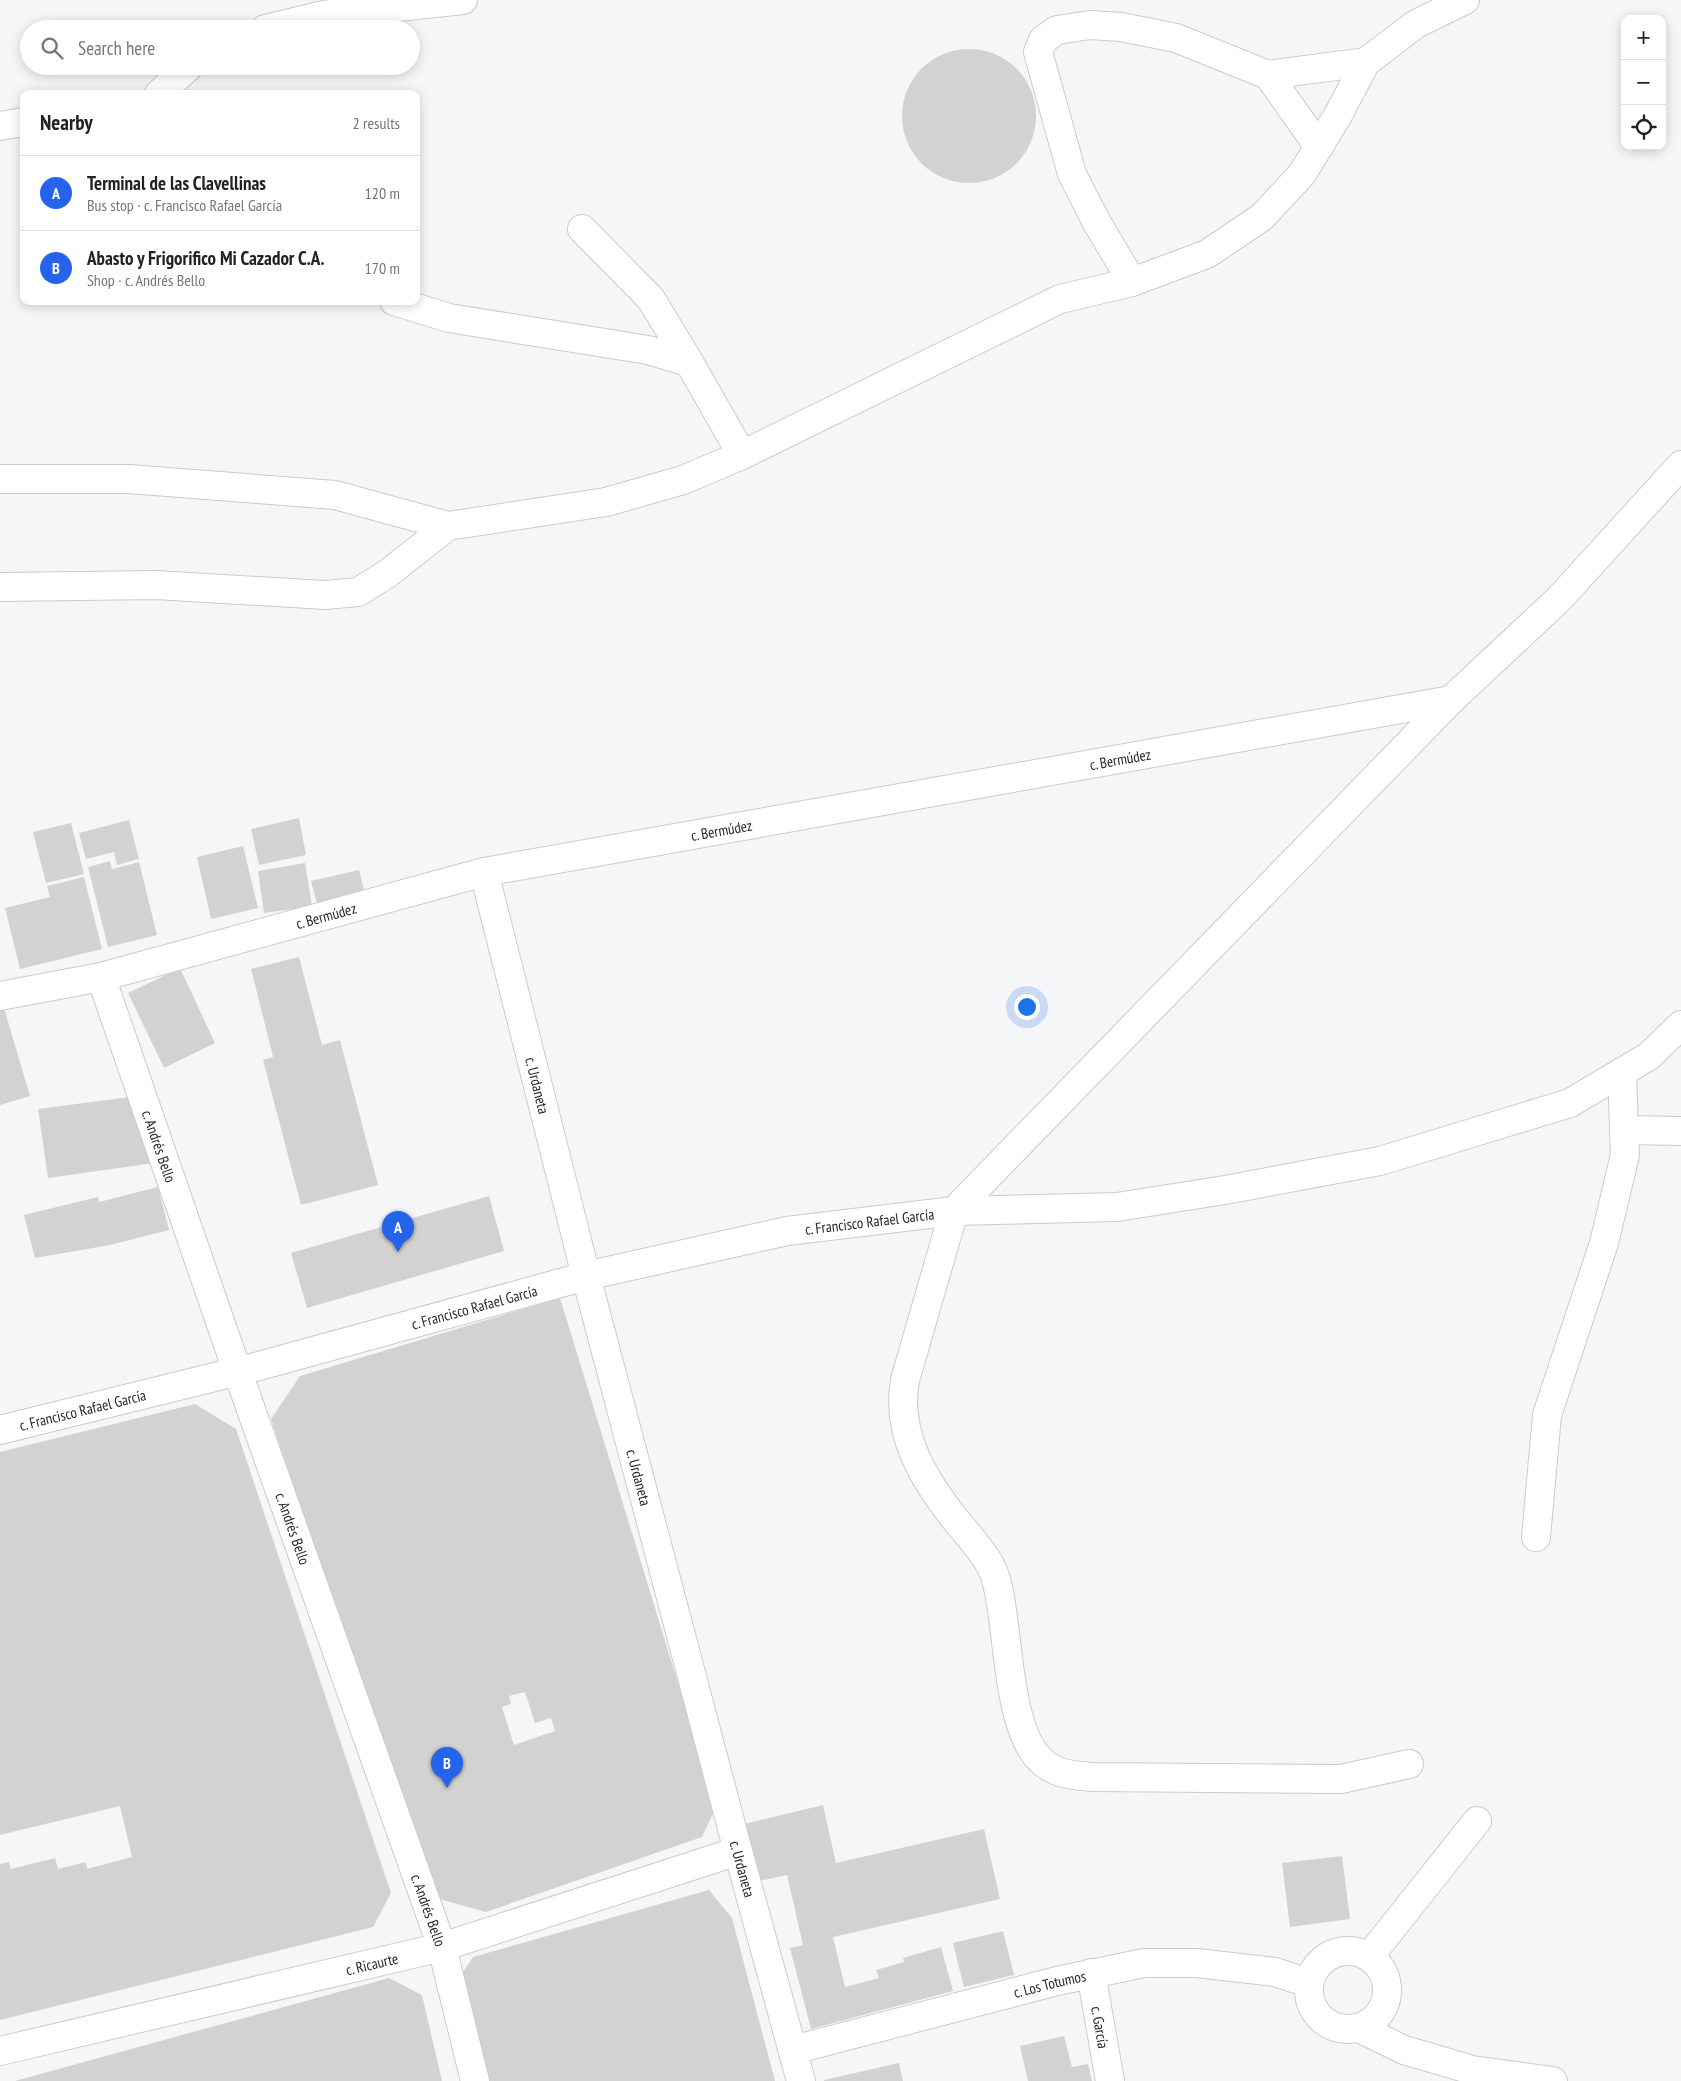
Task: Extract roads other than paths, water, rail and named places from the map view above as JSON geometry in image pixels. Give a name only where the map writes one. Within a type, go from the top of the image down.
[{"type":"street","points":[[302,20],[323,15],[463,0]]},
{"type":"street","points":[[0,479],[129,479],[335,495],[448,526],[606,502],[683,480],[742,455],[1060,299],[1132,282],[1207,254],[1262,217],[1302,174],[1366,62],[1416,24],[1465,0]]},
{"type":"street","points":[[1132,282],[1096,221],[1072,174],[1038,52],[1043,40],[1057,30],[1090,25],[1121,27],[1176,38],[1268,75],[1366,62]]},
{"type":"street","points":[[164,90],[180,75]]},
{"type":"street","points":[[1268,75],[1319,147]]},
{"type":"street","points":[[0,126],[20,123]]},
{"type":"street","points":[[582,229],[651,299],[742,455]]},
{"type":"street","points":[[407,305],[449,318],[648,350],[689,362]]},
{"type":"street","points":[[1409,1764],[1341,1779],[1092,1777],[1064,1775],[1048,1767],[1032,1750],[1017,1711],[1000,1597],[990,1564],[952,1516],[922,1469],[909,1443],[903,1420],[902,1399],[905,1380],[954,1211],[1450,700],[1559,600],[1681,465]]},
{"type":"street","points":[[0,587],[156,585],[325,595],[358,592],[387,574],[448,526]]},
{"type":"street","name":"c. Bermúdez","points":[[0,996],[102,977],[484,872],[1450,700]]},
{"type":"street","name":"c. Urdaneta","points":[[484,872],[586,1276],[738,1851],[802,2081]]},
{"type":"street","name":"c. Andrés Bello","points":[[102,977],[442,1947],[475,2081]]},
{"type":"street","name":"c. Francisco Rafael García","points":[[0,1430],[239,1371],[586,1276],[787,1231],[954,1211],[1117,1207],[1225,1190],[1380,1161],[1570,1103],[1649,1056],[1681,1025]]},
{"type":"street","points":[[1536,1537],[1547,1415],[1604,1243],[1625,1155],[1622,1072]]},
{"type":"street","points":[[1624,1130],[1681,1132]]},
{"type":"street","points":[[1369,1956],[1477,1821]]},
{"type":"street","name":"c. Ricaurte","points":[[0,2051],[442,1947],[738,1851]]},
{"type":"street","points":[[1343,1951],[1356,1951],[1369,1956],[1386,1977],[1388,1990],[1384,2007],[1375,2020],[1361,2029],[1344,2031],[1329,2026],[1316,2015],[1309,2000],[1308,1983],[1315,1967],[1327,1956],[1343,1951]]},
{"type":"street","name":"c. Los Totumos","points":[[793,2050],[1091,1973],[1144,1963],[1197,1963],[1275,1972],[1308,1983]]},
{"type":"street","name":"c. García","points":[[1091,1973],[1110,2081]]},
{"type":"street","points":[[1361,2029],[1404,2050],[1472,2070],[1552,2081]]},
{"type":"place","name":"Terminal de las Clavellinas","points":[[398,1252]]},
{"type":"place","name":"Abasto y Frigorifico Mi Cazador C.A.","points":[[447,1788]]}]
